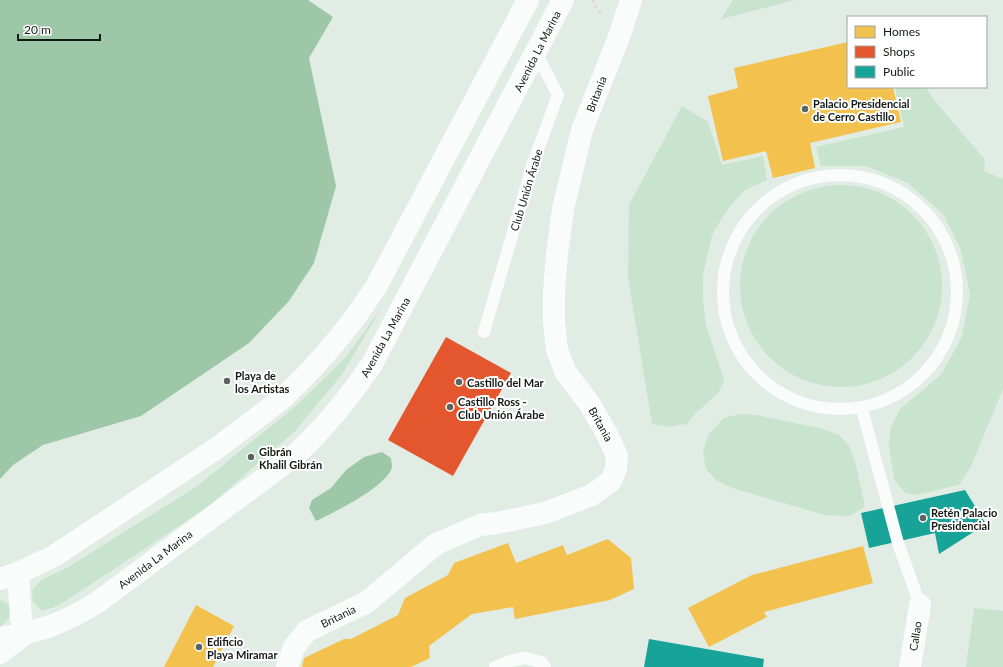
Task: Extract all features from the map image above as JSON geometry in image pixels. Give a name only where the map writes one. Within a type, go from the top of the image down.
[{"type":"main road","points":[[0,653],[24,634],[22,619],[9,576],[54,556],[217,448],[283,398],[309,372],[356,316],[376,287],[528,0]]},
{"type":"main road","name":"Avenida La Marina","points":[[0,638],[24,634],[50,627],[75,616],[98,602],[293,457],[315,437],[355,390],[372,364],[563,0]]},
{"type":"main road","name":"Britania","points":[[287,667],[294,647],[307,631],[367,602],[436,544],[480,525],[545,513],[592,495],[611,481],[616,469],[617,456],[608,436],[589,403],[566,373],[557,350],[554,322],[554,292],[563,209],[582,130],[619,36],[631,0]]},
{"type":"main road","name":"Callao","points":[[910,667],[920,605]]},
{"type":"lane","name":"Club Unión Árabe","points":[[484,332],[533,163],[558,95],[536,53]]},
{"type":"lane","points":[[824,175],[864,176],[902,192],[933,218],[952,254],[957,280],[959,294],[952,333],[931,368],[900,395],[862,409],[831,410],[801,404],[774,390],[744,362],[726,326],[722,286],[723,279],[731,246],[753,212],[785,187],[824,175]]},
{"type":"lane","points":[[862,409],[898,543],[920,605]]},
{"type":"lane","points":[[495,667],[510,661],[525,658],[541,662],[545,667]]},
{"type":"shaded area","points":[[0,0],[308,0],[333,17],[309,58],[336,186],[314,263],[289,301],[249,343],[141,416],[43,445],[13,465],[0,479]]},
{"type":"shaded area","points":[[733,0],[795,0],[721,19]]},
{"type":"shaded area","points":[[895,88],[927,88],[934,100],[985,160],[984,171],[1003,179],[1003,389],[971,466],[959,485],[915,495],[905,493],[894,479],[889,445],[891,427],[900,409],[941,375],[962,337],[970,294],[961,250],[943,214],[908,183],[866,166],[821,166],[816,147],[904,127]]},
{"type":"shaded area","points":[[682,106],[708,122],[722,165],[763,156],[767,180],[745,190],[729,207],[712,235],[703,275],[703,300],[706,326],[724,380],[719,392],[697,412],[686,425],[682,424],[670,427],[652,424],[628,277],[629,205]]},
{"type":"shaded area","points":[[831,185],[851,185],[880,192],[913,214],[935,247],[942,276],[942,296],[935,325],[913,358],[880,380],[851,387],[831,387],[802,380],[769,358],[747,325],[740,296],[740,276],[747,247],[769,214],[802,192]]},
{"type":"shaded area","points":[[380,310],[343,373],[295,431],[209,506],[58,606],[42,611],[33,602],[32,591],[41,580],[67,568],[196,487],[297,405],[346,357]]},
{"type":"shaded area","points":[[740,414],[756,415],[823,429],[839,435],[849,446],[856,465],[864,507],[850,516],[825,515],[732,488],[717,481],[706,469],[703,451],[709,434],[724,418]]},
{"type":"shaded area","points":[[382,452],[391,458],[392,467],[381,482],[359,498],[316,521],[309,508],[312,500],[331,488],[346,470],[364,457]]},
{"type":"shaded area","points":[[0,600],[10,605],[10,617],[0,627]]},
{"type":"shaded area","points":[[974,608],[1003,611],[1003,667],[966,667]]},
{"type":"building: Homes","name":"Palacio Presidencial de Cerro Castillo","points":[[847,42],[847,88],[893,88],[901,122],[810,143],[815,168],[773,178],[766,151],[723,161],[708,96],[738,88],[734,68]]},
{"type":"building: Homes","points":[[608,539],[631,558],[634,589],[610,600],[515,619],[513,607],[472,614],[429,646],[430,658],[411,667],[302,667],[304,658],[344,639],[351,639],[398,615],[405,598],[448,575],[454,563],[508,543],[516,563],[563,545],[567,555]]},
{"type":"building: Homes","points":[[863,546],[873,583],[764,612],[767,617],[709,647],[688,608],[752,575]]},
{"type":"building: Homes","name":"Edificio Playa Miramar","points":[[196,605],[234,626],[213,667],[164,667]]},
{"type":"building: Shops","name":"Castillo Ross - Club Unión Árabe","points":[[446,337],[511,373],[453,476],[388,440]]},
{"type":"building: Public","name":"Retén Palacio Presidencial","points":[[965,490],[986,524],[939,554],[935,533],[869,548],[861,513]]},
{"type":"building: Public","points":[[649,639],[764,659],[763,667],[644,667]]},
{"type":"place","name":"Palacio Presidencial de Cerro Castillo","points":[[805,109]]},
{"type":"place","name":"Playa de los Artistas","points":[[227,381]]},
{"type":"place","name":"Castillo del Mar","points":[[459,382]]},
{"type":"place","name":"Castillo Ross - Club Unión Árabe","points":[[450,407]]},
{"type":"place","name":"Gibrán Khalil Gibrán","points":[[251,457]]},
{"type":"place","name":"Retén Palacio Presidencial","points":[[923,518]]},
{"type":"place","name":"Edificio Playa Miramar","points":[[199,647]]}]
